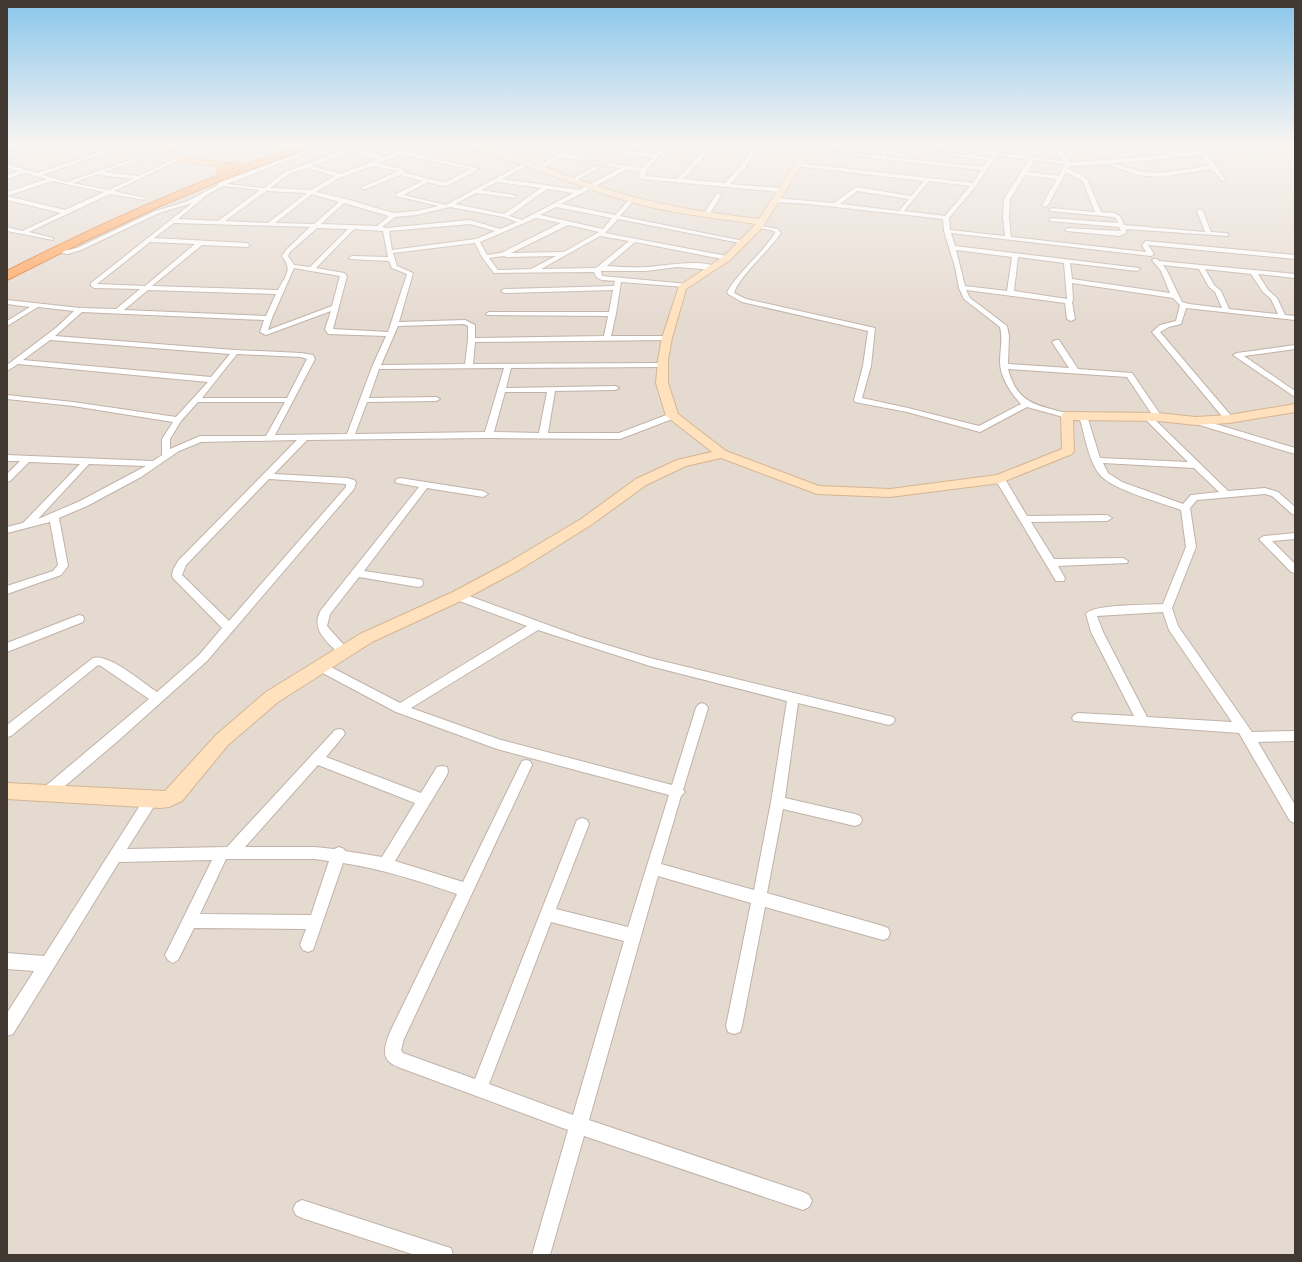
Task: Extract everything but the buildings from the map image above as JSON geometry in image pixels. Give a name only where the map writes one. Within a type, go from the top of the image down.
[{"type":"highway","points":[[108,213],[133,203]]},
{"type":"highway","points":[[7,266],[143,203]]},
{"type":"highway","points":[[7,271],[102,224],[151,203]]},
{"type":"highway","points":[[7,276],[158,203]]},
{"type":"highway","points":[[38,246],[55,238]]},
{"type":"main road","points":[[644,203],[760,224]]},
{"type":"main road","points":[[773,203],[760,224],[727,258],[682,288],[667,338],[662,383],[672,416],[722,454],[817,490],[890,493],[1000,479],[1068,451],[1067,416],[1152,417],[1196,421],[1229,419],[1295,408]]},
{"type":"main road","points":[[7,791],[151,800],[169,799],[175,795],[222,740],[272,697],[366,638],[458,596],[514,566],[586,522],[642,482],[682,463],[722,454]]},
{"type":"street","points":[[27,203],[65,212]]},
{"type":"street","points":[[24,232],[85,203]]},
{"type":"street","points":[[57,251],[68,252],[79,250],[157,212],[188,203]]},
{"type":"street","points":[[196,203],[94,284],[94,286],[145,289],[280,292]]},
{"type":"street","points":[[220,222],[246,203]]},
{"type":"street","points":[[270,224],[297,203]]},
{"type":"street","points":[[335,307],[266,333],[264,332],[268,318],[291,271],[291,266],[285,256],[288,250],[341,203]]},
{"type":"street","points":[[353,203],[393,215],[416,213],[449,206],[454,203]]},
{"type":"street","points":[[435,203],[505,216],[523,222]]},
{"type":"street","points":[[505,216],[524,203]]},
{"type":"street","points":[[388,252],[477,241],[523,222],[560,203]]},
{"type":"street","points":[[532,271],[602,233],[630,203]]},
{"type":"street","points":[[707,214],[714,203]]},
{"type":"street","points":[[817,203],[946,218]]},
{"type":"street","points":[[900,213],[908,203]]},
{"type":"street","points":[[959,203],[946,218],[947,231],[962,288],[967,299],[1003,326],[1005,333],[1004,366],[1006,376],[1014,390],[1027,404],[1067,416]]},
{"type":"street","points":[[1007,203],[1006,217],[1008,238]]},
{"type":"street","points":[[1094,203],[1098,212]]},
{"type":"street","points":[[556,205],[744,242]]},
{"type":"street","points":[[1069,205],[1116,216],[1124,232],[1120,234],[1068,227],[1070,246]]},
{"type":"street","points":[[1052,210],[1098,212]]},
{"type":"street","points":[[1200,211],[1209,234]]},
{"type":"street","points":[[378,228],[393,215]]},
{"type":"street","points":[[535,216],[602,233],[727,258]]},
{"type":"street","points":[[1052,220],[1226,235]]},
{"type":"street","points":[[174,221],[316,224],[378,228],[386,230],[470,222],[502,231]]},
{"type":"street","points":[[502,255],[567,223]]},
{"type":"street","points":[[760,224],[776,230],[778,233],[773,242],[737,278],[730,292],[731,294],[744,300],[872,330],[867,366],[858,400],[908,410],[980,429],[1027,404]]},
{"type":"street","points":[[312,268],[354,226]]},
{"type":"street","points":[[7,228],[55,238]]},
{"type":"street","points":[[350,437],[376,367],[395,324],[410,273],[394,267],[388,252],[386,230]]},
{"type":"street","points":[[947,231],[1151,254]]},
{"type":"street","points":[[149,240],[247,245]]},
{"type":"street","points":[[634,240],[619,254],[599,269],[598,277],[685,285]]},
{"type":"street","points":[[477,241],[485,257],[496,272],[646,269],[677,265],[714,268]]},
{"type":"street","points":[[1042,242],[1042,258]]},
{"type":"street","points":[[117,312],[200,243]]},
{"type":"street","points":[[1295,257],[1146,243],[1145,245],[1164,271],[1175,296],[1183,305],[1295,318]]},
{"type":"street","points":[[952,248],[1137,269]]},
{"type":"street","points":[[485,257],[502,255],[565,254]]},
{"type":"street","points":[[1010,293],[1015,255]]},
{"type":"street","points":[[352,258],[391,259]]},
{"type":"street","points":[[1067,261],[1070,300],[1068,301],[1071,319]]},
{"type":"street","points":[[1157,263],[1295,276]]},
{"type":"street","points":[[291,266],[312,268],[342,274],[344,276],[329,329],[331,332],[391,334]]},
{"type":"street","points":[[1201,267],[1211,286],[1218,291],[1226,310]]},
{"type":"street","points":[[1253,272],[1265,291],[1274,298],[1283,317]]},
{"type":"street","points":[[608,339],[619,279]]},
{"type":"street","points":[[1068,280],[1175,296]]},
{"type":"street","points":[[504,291],[618,288]]},
{"type":"street","points":[[962,288],[1068,301]]},
{"type":"street","points":[[7,302],[80,310],[268,318]]},
{"type":"street","points":[[7,324],[37,305]]},
{"type":"street","points":[[1183,305],[1179,322],[1163,326],[1156,332],[1229,419]]},
{"type":"street","points":[[7,369],[60,329],[80,310]]},
{"type":"street","points":[[489,314],[613,314]]},
{"type":"street","points":[[395,324],[465,322],[471,325],[472,340],[469,366]]},
{"type":"street","points":[[48,338],[235,352],[301,355],[310,357],[311,359],[269,438]]},
{"type":"street","points":[[472,340],[667,338]]},
{"type":"street","points":[[1056,342],[1075,371]]},
{"type":"street","points":[[1295,347],[1237,355],[1295,395]]},
{"type":"street","points":[[166,454],[166,440],[178,420],[235,352]]},
{"type":"street","points":[[17,362],[213,380]]},
{"type":"street","points":[[376,367],[663,365]]},
{"type":"street","points":[[489,435],[508,366]]},
{"type":"street","points":[[1004,366],[1128,375],[1152,417],[1195,465],[1226,494]]},
{"type":"street","points":[[501,390],[615,388]]},
{"type":"street","points":[[543,436],[551,389]]},
{"type":"street","points":[[7,397],[73,404],[178,420]]},
{"type":"street","points":[[365,400],[436,399]]},
{"type":"street","points":[[196,400],[290,400]]},
{"type":"street","points":[[7,530],[54,518],[82,505],[141,473],[166,454],[183,444],[200,439],[489,435],[620,436],[672,416]]},
{"type":"street","points":[[1083,416],[1098,460],[1105,475],[1115,483],[1185,508]]},
{"type":"street","points":[[1196,421],[1273,446],[1295,455]]},
{"type":"street","points":[[229,628],[177,576],[178,570],[182,563],[305,437]]},
{"type":"street","points":[[1273,446],[1295,451]]},
{"type":"street","points":[[7,458],[26,460],[153,464]]},
{"type":"street","points":[[7,479],[26,460]]},
{"type":"street","points":[[1098,460],[1195,465]]},
{"type":"street","points":[[26,526],[86,462]]},
{"type":"street","points":[[47,793],[203,658],[351,486],[351,482],[347,481],[268,476]]},
{"type":"street","points":[[1000,479],[1060,578]]},
{"type":"street","points":[[400,481],[483,494]]},
{"type":"street","points":[[344,652],[322,627],[322,621],[325,613],[425,485]]},
{"type":"street","points":[[1295,512],[1275,494],[1265,491],[1194,497],[1185,508],[1191,547],[1167,608],[1173,627],[1246,733],[1295,817]]},
{"type":"street","points":[[7,590],[57,573],[64,566],[54,518]]},
{"type":"street","points":[[1024,520],[1107,518]]},
{"type":"street","points":[[1295,536],[1264,539],[1295,570]]},
{"type":"street","points":[[1050,563],[1124,560]]},
{"type":"street","points":[[356,572],[418,583]]},
{"type":"street","points":[[458,596],[536,626],[651,662],[713,679],[890,720]]},
{"type":"street","points":[[1143,722],[1093,622],[1092,614],[1098,611],[1167,608]]},
{"type":"street","points":[[7,648],[79,619]]},
{"type":"street","points":[[400,709],[536,626]]},
{"type":"street","points":[[7,732],[97,661],[104,662],[158,698]]},
{"type":"street","points":[[321,667],[400,709],[501,745],[678,792]]},
{"type":"street","points":[[734,1026],[778,802],[793,697]]},
{"type":"street","points":[[541,1255],[653,868],[678,792],[702,708]]},
{"type":"street","points":[[1078,718],[1143,722],[1246,733],[1295,736]]},
{"type":"street","points":[[173,955],[189,921],[226,853],[339,734]]},
{"type":"street","points":[[316,759],[424,800]]},
{"type":"street","points":[[526,765],[396,1038],[392,1053],[398,1059],[578,1125],[803,1201]]},
{"type":"street","points":[[385,864],[442,771]]},
{"type":"street","points":[[7,1028],[151,800]]},
{"type":"street","points":[[778,802],[855,820]]},
{"type":"street","points":[[479,1089],[582,824]]},
{"type":"street","points":[[116,856],[226,853],[315,853],[339,855],[385,864],[467,890]]},
{"type":"street","points":[[308,945],[339,855]]},
{"type":"street","points":[[653,868],[883,932]]},
{"type":"street","points":[[547,914],[634,936]]},
{"type":"street","points":[[189,921],[315,922]]},
{"type":"street","points":[[7,961],[48,964]]},
{"type":"street","points":[[302,1209],[444,1255]]},
{"type":"shaded area","points":[[7,203],[1295,203],[1295,1255],[7,1255]]}]
